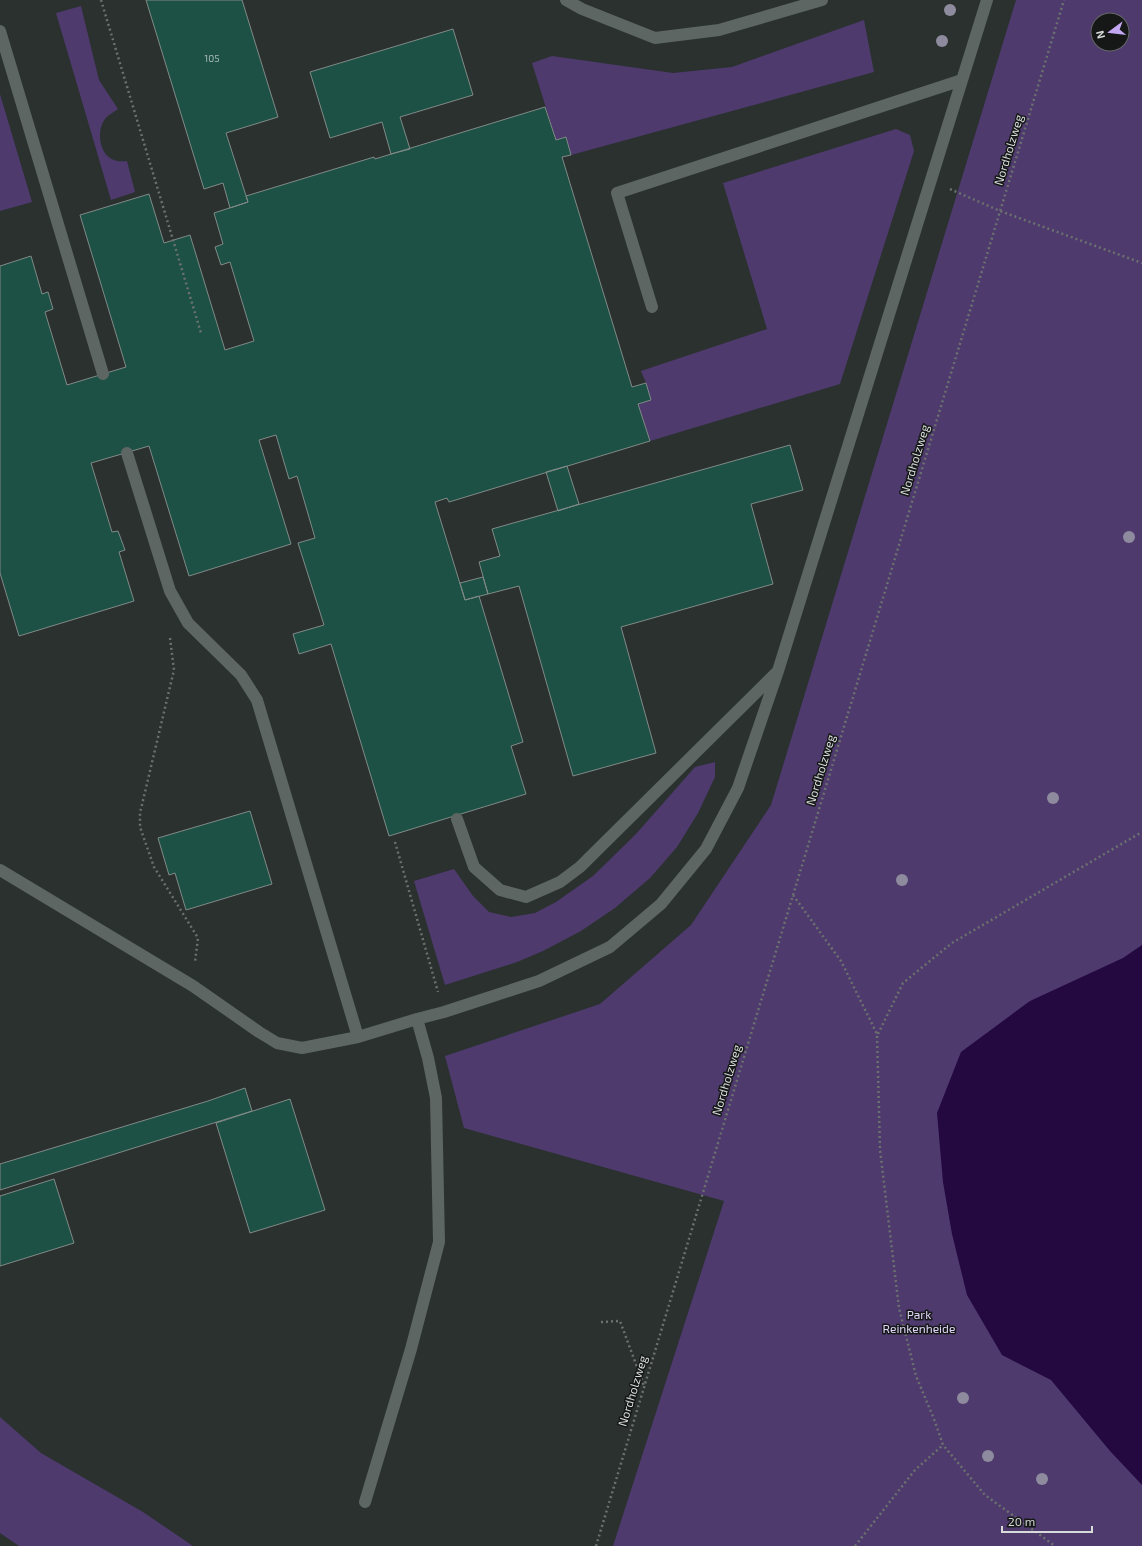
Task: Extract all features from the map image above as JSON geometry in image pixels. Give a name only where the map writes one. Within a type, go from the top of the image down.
[{"type":"lane","points":[[566,0],[582,9],[656,38],[719,30],[822,0]]},
{"type":"lane","points":[[0,870],[193,986],[277,1043],[302,1048],[358,1037],[444,1012],[539,980],[610,947],[661,904],[706,849],[738,788],[778,671],[987,0]]},
{"type":"lane","points":[[0,31],[103,374]]},
{"type":"lane","points":[[652,307],[616,193],[962,80]]},
{"type":"lane","points":[[127,453],[170,591],[188,623],[241,676],[257,700],[358,1037]]},
{"type":"lane","points":[[457,819],[474,867],[500,890],[526,897],[560,882],[580,867],[778,671]]},
{"type":"lane","points":[[365,1502],[411,1348],[439,1242],[436,1098],[428,1058],[416,1019]]},
{"type":"path","points":[[101,0],[200,333]]},
{"type":"path","name":"Nordholzweg","points":[[596,1546],[1064,0]]},
{"type":"path","points":[[931,180],[1000,211],[1142,263]]},
{"type":"path","points":[[170,634],[174,670],[140,813],[140,827],[154,867],[198,938],[193,986]]},
{"type":"path","points":[[877,1034],[903,983],[952,943],[1142,832]]},
{"type":"path","points":[[395,842],[444,1012]]},
{"type":"path","points":[[793,894],[840,961],[877,1034],[880,1150],[899,1308],[916,1376],[943,1445],[985,1495],[1055,1546]]},
{"type":"path","points":[[601,1322],[620,1321],[644,1386]]},
{"type":"path","points":[[855,1546],[915,1470],[943,1445]]},
{"type":"green space","name":"Park Reinkenheide","points":[[1016,0],[1142,0],[1142,1546],[613,1546],[724,1201],[464,1128],[445,1056],[600,1004],[691,925],[771,805]]},
{"type":"green space","points":[[81,6],[99,80],[118,109],[109,115],[102,124],[100,129],[100,142],[105,153],[109,157],[114,160],[127,161],[135,192],[111,200],[56,13]]},
{"type":"green space","points":[[864,20],[874,72],[571,155],[566,137],[556,140],[532,63],[552,56],[673,73],[732,67]]},
{"type":"green space","points":[[0,94],[32,202],[0,211]]},
{"type":"green space","points":[[896,129],[910,135],[914,151],[840,384],[650,441],[638,404],[646,383],[641,371],[767,329],[723,183]]},
{"type":"green space","points":[[715,762],[715,777],[698,813],[677,847],[650,878],[615,908],[581,931],[543,951],[517,962],[445,985],[414,881],[454,869],[473,896],[489,912],[511,917],[535,913],[556,902],[593,876],[636,834],[695,767]]},
{"type":"green space","points":[[0,1417],[41,1453],[143,1512],[193,1546],[19,1546],[0,1533]]},
{"type":"shaded area","points":[[1142,945],[1142,1485],[1110,1451],[1051,1380],[1002,1355],[967,1295],[952,1234],[943,1182],[937,1113],[961,1052],[1030,1001],[1123,958]]},
{"type":"building","points":[[146,0],[242,0],[278,117],[226,133],[248,202],[230,208],[223,183],[204,189]]},
{"type":"building","points":[[453,29],[473,95],[400,117],[410,149],[391,154],[382,122],[330,138],[310,72]]},
{"type":"building","points":[[545,107],[556,140],[566,137],[571,155],[562,157],[632,387],[646,383],[651,400],[638,404],[650,441],[449,502],[447,498],[435,502],[465,600],[479,596],[523,742],[511,746],[526,794],[389,836],[331,644],[299,654],[293,634],[324,625],[298,543],[315,538],[297,476],[289,479],[276,435],[259,440],[291,544],[189,576],[149,446],[91,463],[112,532],[118,531],[125,550],[119,552],[134,601],[19,636],[0,573],[0,266],[31,256],[42,294],[48,292],[53,309],[45,312],[67,385],[126,367],[80,215],[149,194],[164,243],[190,235],[225,350],[254,341],[230,262],[221,265],[215,247],[223,244],[214,213],[248,202],[246,196],[374,157],[375,159]]},
{"type":"building","points":[[790,445],[803,490],[751,504],[773,584],[621,627],[656,753],[573,776],[519,586],[488,594],[479,562],[500,556],[492,529]]},
{"type":"building","points":[[567,466],[579,504],[558,511],[546,472]]},
{"type":"building","points":[[483,577],[488,594],[465,600],[460,583]]},
{"type":"building","points":[[250,811],[272,884],[186,910],[175,873],[169,875],[158,838]]},
{"type":"building","points":[[245,1088],[252,1111],[0,1190],[0,1164],[208,1101]]},
{"type":"building","points":[[290,1099],[325,1210],[250,1233],[216,1123]]},
{"type":"building","points":[[54,1179],[74,1243],[0,1266],[0,1196]]}]
